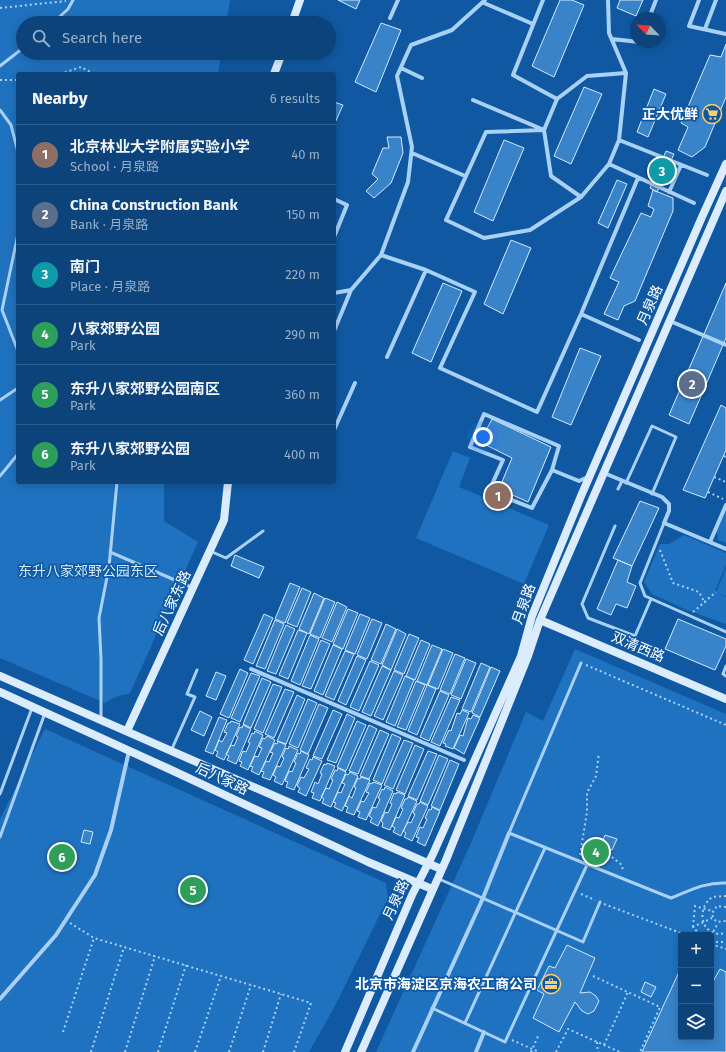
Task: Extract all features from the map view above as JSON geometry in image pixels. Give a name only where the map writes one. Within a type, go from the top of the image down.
[{"type":"main road","points":[[294,16],[300,0]]},
{"type":"main road","points":[[275,72],[279,60]]},
{"type":"main road","name":"月泉路","points":[[345,1052],[418,884],[521,656],[532,616],[590,476],[726,164]]},
{"type":"main road","name":"月泉路","points":[[361,1052],[437,879],[528,656],[540,620],[726,191]]},
{"type":"main road","name":"后八家东路","points":[[127,731],[224,520],[228,484]]},
{"type":"main road","name":"双清西路","points":[[540,620],[726,699]]},
{"type":"main road","name":"后八家路","points":[[0,676],[441,869]]},
{"type":"main road","name":"后八家路","points":[[0,692],[418,884],[432,889]]},
{"type":"street","points":[[390,18],[398,0]]},
{"type":"street","points":[[543,0],[513,75],[557,99]]},
{"type":"street","points":[[544,130],[486,132],[446,220],[484,238],[530,230],[581,196],[609,164],[619,140],[626,73],[609,34],[608,0]]},
{"type":"street","points":[[651,12],[656,0]]},
{"type":"street","points":[[698,0],[689,26],[726,34]]},
{"type":"street","points":[[705,29],[716,0]]},
{"type":"street","points":[[336,326],[351,290],[381,255],[408,182],[412,147],[398,76],[411,45],[452,30],[485,1],[533,24]]},
{"type":"street","points":[[612,40],[630,41]]},
{"type":"street","points":[[401,68],[422,78]]},
{"type":"street","points":[[581,196],[551,176],[544,130],[557,99],[587,76],[626,73]]},
{"type":"street","points":[[473,100],[544,130]]},
{"type":"street","points":[[619,140],[707,175]]},
{"type":"street","points":[[412,152],[465,176]]},
{"type":"street","points":[[609,164],[694,203]]},
{"type":"street","points":[[669,192],[681,165]]},
{"type":"street","points":[[381,255],[426,270],[475,292],[440,368],[537,412],[581,314],[638,178]]},
{"type":"street","points":[[336,200],[347,205],[336,232]]},
{"type":"street","points":[[387,358],[426,270]]},
{"type":"street","points":[[336,293],[351,290]]},
{"type":"street","points":[[581,314],[639,340]]},
{"type":"street","points":[[670,321],[726,345]]},
{"type":"street","points":[[336,425],[354,383]]},
{"type":"street","points":[[484,414],[559,446],[552,470],[532,508],[489,490],[503,460],[470,447],[484,414]]},
{"type":"street","points":[[552,470],[579,481],[590,476]]},
{"type":"street","points":[[604,473],[662,497],[669,504],[669,511],[664,523],[726,549]]},
{"type":"street","points":[[710,542],[726,505]]},
{"type":"street","points":[[251,669],[464,760]]},
{"type":"street","points":[[0,999],[56,935],[95,874],[111,830],[129,750]]},
{"type":"street","points":[[413,1052],[483,898],[509,833]]},
{"type":"street","points":[[476,1052],[484,1032]]},
{"type":"lane","points":[[60,16],[68,9],[72,0]]},
{"type":"lane","points":[[0,66],[16,53]]},
{"type":"lane","points":[[0,110],[11,124],[16,144]]},
{"type":"lane","points":[[16,244],[2,310],[16,345]]},
{"type":"lane","points":[[0,400],[16,389]]},
{"type":"lane","points":[[618,489],[624,482],[652,426],[676,437],[652,494]]},
{"type":"lane","points":[[0,476],[16,456]]},
{"type":"lane","points":[[101,720],[99,618],[110,552],[117,484]]},
{"type":"lane","points":[[664,523],[640,583],[645,596],[687,616],[726,632]]},
{"type":"lane","points":[[615,526],[582,604],[588,618],[635,636],[651,599]]},
{"type":"lane","points":[[210,551],[226,558],[263,531]]},
{"type":"lane","points":[[110,552],[193,588]]},
{"type":"lane","points":[[581,663],[509,833],[670,898],[702,885],[726,883]]},
{"type":"lane","points":[[726,666],[723,674],[726,676]]},
{"type":"lane","points":[[171,751],[195,696],[187,694],[197,670]]},
{"type":"lane","points":[[0,794],[32,707]]},
{"type":"lane","points":[[0,837],[45,712]]},
{"type":"lane","points":[[0,778],[5,780]]},
{"type":"lane","points":[[465,1023],[545,848]]},
{"type":"lane","points":[[432,1008],[506,1042],[576,892],[587,865]]},
{"type":"lane","points":[[437,879],[583,942],[600,902]]},
{"type":"path","points":[[0,8],[72,0]]},
{"type":"path","points":[[66,72],[81,67],[90,72]]},
{"type":"path","points":[[0,80],[16,80]]},
{"type":"path","points":[[714,477],[726,482]]},
{"type":"path","points":[[708,492],[726,500]]},
{"type":"path","points":[[657,541],[673,583],[698,592],[705,603]]},
{"type":"path","points":[[687,616],[705,603],[716,592]]},
{"type":"path","points":[[581,663],[726,724]]},
{"type":"path","points":[[579,862],[587,812],[587,793],[596,776],[599,753]]},
{"type":"path","points":[[579,862],[594,851],[608,854],[622,864],[624,879]]},
{"type":"path","points":[[576,892],[678,932]]},
{"type":"path","points":[[718,923],[713,932],[703,922],[703,908],[707,901],[712,897],[726,896]]},
{"type":"path","points":[[697,932],[693,927],[694,906],[712,910],[720,905],[726,907]]},
{"type":"path","points":[[712,910],[712,918]]},
{"type":"path","points":[[693,927],[712,918]]},
{"type":"path","points":[[712,918],[718,923],[725,922],[726,927]]},
{"type":"path","points":[[65,921],[94,938],[311,1002],[294,1052]]},
{"type":"path","points":[[714,932],[726,933]]},
{"type":"path","points":[[64,1032],[94,938]]},
{"type":"path","points":[[714,943],[726,942]]},
{"type":"path","points":[[714,944],[726,949]]},
{"type":"path","points":[[91,1052],[124,947]]},
{"type":"path","points":[[125,1052],[156,956]]},
{"type":"path","points":[[158,1052],[186,965]]},
{"type":"path","points":[[195,1052],[221,976]]},
{"type":"path","points":[[592,976],[660,1007],[640,1052]]},
{"type":"path","points":[[229,1052],[251,985]]},
{"type":"path","points":[[604,1045],[628,992]]},
{"type":"path","points":[[263,1052],[281,994]]},
{"type":"path","points":[[556,1052],[568,1029],[620,1052]]},
{"type":"path","points":[[530,1052],[539,1034]]},
{"type":"path","points":[[508,1037],[538,1052]]},
{"type":"path","points":[[597,1042],[598,1052]]},
{"type":"green space","name":"东升八家郊野公园东区","points":[[0,0],[230,0],[227,16],[16,16],[16,60],[220,60],[218,72],[16,72],[16,484],[164,484],[164,521],[198,542],[130,693],[115,697],[105,703],[0,658]]},
{"type":"green space","points":[[453,451],[470,458],[459,487],[549,525],[524,584],[416,538]]},
{"type":"green space","points":[[726,510],[726,543],[718,540],[717,531]]},
{"type":"green space","points":[[684,535],[726,553],[726,565],[715,591],[726,597],[726,624],[687,610],[652,594],[644,582],[660,544],[669,544]]},
{"type":"green space","points":[[726,569],[726,596],[716,592]]},
{"type":"green space","points":[[575,649],[726,714],[726,1052],[376,1052],[471,843],[526,712],[543,721]]},
{"type":"green space","points":[[45,729],[386,883],[388,898],[335,1006],[309,1052],[0,1052],[0,819]]},
{"type":"building","points":[[338,0],[360,0],[356,9]]},
{"type":"building","points":[[560,0],[572,0],[584,5],[554,77],[532,66]]},
{"type":"building","points":[[620,0],[643,0],[638,12],[630,12],[630,13],[617,8]]},
{"type":"building","points":[[381,23],[401,30],[376,92],[355,82]]},
{"type":"building","points":[[726,44],[726,97],[705,147],[692,157],[678,150],[688,127],[681,123],[710,55],[721,57]]},
{"type":"building","points":[[584,87],[602,94],[571,164],[554,156]]},
{"type":"building","points":[[654,89],[666,94],[648,137],[637,132]]},
{"type":"building","points":[[336,103],[343,105],[336,121]]},
{"type":"building","points":[[387,137],[401,137],[403,153],[391,183],[374,198],[366,191],[378,179],[372,174],[383,148],[389,148]]},
{"type":"building","points":[[504,140],[524,148],[493,221],[474,212]]},
{"type":"building","points":[[666,151],[674,154],[657,192],[650,188]]},
{"type":"building","points":[[617,180],[627,184],[608,228],[598,223]]},
{"type":"building","points":[[653,190],[673,198],[673,211],[635,301],[624,306],[618,320],[604,314],[619,282],[610,278],[641,213],[651,217],[654,209],[648,206]]},
{"type":"building","points":[[511,240],[531,248],[503,314],[484,304]]},
{"type":"building","points":[[443,283],[462,291],[431,362],[412,353]]},
{"type":"building","points":[[726,283],[726,338],[689,424],[669,415]]},
{"type":"building","points":[[580,348],[601,356],[571,425],[552,417]]},
{"type":"building","points":[[721,405],[726,408],[726,450],[705,498],[683,490]]},
{"type":"building","points":[[492,419],[551,447],[528,502],[499,489],[512,458],[480,442]]},
{"type":"building","points":[[640,501],[659,508],[632,566],[613,558]]},
{"type":"building","points":[[235,555],[264,567],[259,578],[231,566]]},
{"type":"building","points":[[618,560],[632,566],[627,582],[636,586],[627,608],[616,604],[611,615],[597,609]]},
{"type":"building","points":[[290,583],[300,587],[285,623],[275,619]]},
{"type":"building","points":[[302,588],[311,592],[297,627],[287,623]]},
{"type":"building","points":[[314,593],[324,598],[309,634],[299,629]]},
{"type":"building","points":[[325,598],[335,602],[320,638],[310,634]]},
{"type":"building","points":[[337,602],[347,607],[332,642],[322,638]]},
{"type":"building","points":[[348,609],[358,613],[343,649],[333,644]]},
{"type":"building","points":[[264,614],[273,618],[253,664],[244,660]]},
{"type":"building","points":[[360,614],[370,618],[355,654],[345,650]]},
{"type":"building","points":[[372,619],[382,623],[367,659],[357,655]]},
{"type":"building","points":[[678,619],[726,639],[726,646],[715,670],[665,649]]},
{"type":"building","points":[[275,620],[284,624],[265,669],[256,666]]},
{"type":"building","points":[[386,624],[396,629],[381,664],[371,660]]},
{"type":"building","points":[[286,625],[295,629],[276,674],[267,671]]},
{"type":"building","points":[[397,629],[406,634],[391,670],[382,665]]},
{"type":"building","points":[[298,630],[307,633],[288,679],[279,675]]},
{"type":"building","points":[[409,634],[419,638],[404,674],[394,670]]},
{"type":"building","points":[[310,635],[319,639],[300,685],[291,681]]},
{"type":"building","points":[[321,640],[330,644],[311,689],[302,686]]},
{"type":"building","points":[[421,640],[430,644],[415,680],[406,676]]},
{"type":"building","points":[[333,645],[342,649],[323,695],[314,691]]},
{"type":"building","points":[[432,645],[442,649],[427,685],[417,681]]},
{"type":"building","points":[[443,649],[453,653],[438,689],[428,685]]},
{"type":"building","points":[[345,651],[354,654],[334,700],[325,696]]},
{"type":"building","points":[[455,654],[465,658],[450,694],[440,690]]},
{"type":"building","points":[[357,656],[366,660],[346,705],[338,701]]},
{"type":"building","points":[[466,659],[476,663],[461,699],[451,695]]},
{"type":"building","points":[[370,661],[379,665],[359,711],[350,707]]},
{"type":"building","points":[[481,663],[490,667],[471,712],[462,709]]},
{"type":"building","points":[[382,666],[391,670],[371,716],[362,712]]},
{"type":"building","points":[[491,667],[500,671],[480,717],[472,713]]},
{"type":"building","points":[[240,669],[248,673],[229,718],[220,714]]},
{"type":"building","points":[[394,671],[403,675],[383,720],[374,716]]},
{"type":"building","points":[[216,672],[226,676],[216,700],[206,696]]},
{"type":"building","points":[[251,673],[260,676],[240,722],[231,718]]},
{"type":"building","points":[[405,676],[414,680],[395,726],[386,722]]},
{"type":"building","points":[[262,678],[271,682],[251,728],[243,724]]},
{"type":"building","points":[[416,681],[425,685],[406,730],[397,727]]},
{"type":"building","points":[[273,684],[282,687],[263,733],[254,729]]},
{"type":"building","points":[[427,685],[436,689],[417,735],[408,731]]},
{"type":"building","points":[[285,689],[294,692],[274,738],[265,734]]},
{"type":"building","points":[[440,691],[449,695],[429,741],[420,737]]},
{"type":"building","points":[[297,695],[305,699],[286,744],[277,741]]},
{"type":"building","points":[[451,697],[460,700],[440,746],[431,742]]},
{"type":"building","points":[[308,699],[317,703],[298,748],[289,744]]},
{"type":"building","points":[[319,704],[328,708],[308,754],[300,750]]},
{"type":"building","points":[[333,710],[342,714],[322,759],[313,756]]},
{"type":"building","points":[[462,710],[469,713],[453,749],[445,746],[446,744],[443,743],[449,730],[451,731],[457,713],[460,714]]},
{"type":"building","points":[[200,711],[212,717],[204,736],[191,730]]},
{"type":"building","points":[[347,714],[355,718],[336,763],[327,760]]},
{"type":"building","points":[[473,715],[480,718],[464,754],[454,748],[460,735],[463,736],[468,718],[471,719]]},
{"type":"building","points":[[219,717],[227,720],[213,754],[205,751]]},
{"type":"building","points":[[231,721],[240,724],[224,760],[216,756],[218,752],[215,750],[219,740],[222,742],[227,733],[224,732],[228,723]]},
{"type":"building","points":[[357,721],[366,725],[346,771],[337,767]]},
{"type":"building","points":[[243,725],[251,729],[236,764],[227,760],[229,756],[226,754],[231,745],[234,746],[238,737],[236,736],[240,727],[242,728]]},
{"type":"building","points":[[369,725],[377,729],[358,774],[349,771]]},
{"type":"building","points":[[380,730],[389,734],[369,779],[360,776]]},
{"type":"building","points":[[255,731],[263,735],[248,770],[240,766],[242,762],[239,761],[243,751],[246,752],[250,743],[248,742],[252,733],[254,734]]},
{"type":"building","points":[[392,734],[401,738],[382,784],[373,780]]},
{"type":"building","points":[[267,736],[275,740],[259,775],[251,771],[253,767],[250,766],[255,756],[258,757],[262,748],[259,747],[263,738],[265,739]]},
{"type":"building","points":[[404,740],[413,743],[393,789],[384,785]]},
{"type":"building","points":[[278,741],[286,745],[270,780],[262,777],[264,772],[261,771],[266,761],[269,762],[273,753],[270,752],[275,743],[277,744]]},
{"type":"building","points":[[415,745],[424,749],[405,794],[396,790]]},
{"type":"building","points":[[289,746],[298,750],[282,785],[274,781],[276,777],[273,775],[277,766],[280,767],[284,758],[282,757],[286,748],[288,749]]},
{"type":"building","points":[[301,751],[309,755],[294,790],[286,787],[288,782],[285,781],[289,771],[292,772],[296,763],[294,762],[298,753],[300,754]]},
{"type":"building","points":[[428,751],[437,754],[417,800],[408,796]]},
{"type":"building","points":[[439,755],[448,759],[428,805],[420,801]]},
{"type":"building","points":[[313,757],[322,761],[306,796],[298,792],[300,788],[297,786],[301,777],[304,778],[309,769],[306,768],[310,759],[312,760]]},
{"type":"building","points":[[450,760],[459,764],[440,810],[431,806]]},
{"type":"building","points":[[327,763],[335,766],[320,801],[312,798],[314,793],[311,792],[315,782],[318,784],[322,774],[320,773],[324,764],[326,765]]},
{"type":"building","points":[[338,768],[346,772],[331,807],[322,803],[324,799],[321,797],[326,788],[329,789],[333,780],[331,779],[335,770],[337,771]]},
{"type":"building","points":[[350,772],[358,776],[342,811],[334,807],[336,803],[333,802],[338,792],[341,793],[345,784],[342,783],[346,774],[348,775]]},
{"type":"building","points":[[361,777],[370,780],[354,815],[346,812],[348,807],[345,806],[349,796],[352,798],[356,788],[354,787],[358,778],[360,779]]},
{"type":"building","points":[[373,782],[382,785],[366,820],[358,817],[360,812],[357,811],[361,801],[364,802],[369,793],[366,792],[370,783],[372,784]]},
{"type":"building","points":[[385,787],[393,791],[378,826],[370,822],[372,818],[369,816],[373,807],[376,808],[380,799],[378,798],[382,789],[384,790]]},
{"type":"building","points":[[397,792],[405,795],[390,830],[382,827],[383,823],[381,821],[385,812],[388,813],[392,804],[390,803],[394,793],[396,794]]},
{"type":"building","points":[[408,797],[417,801],[401,836],[393,832],[395,828],[392,826],[396,817],[399,818],[403,809],[401,808],[405,799]]},
{"type":"building","points":[[420,802],[428,806],[412,841],[404,837],[406,833],[403,831],[408,822],[411,823],[415,814],[413,813],[417,804]]},
{"type":"building","points":[[432,807],[440,811],[425,846],[417,842],[419,838],[416,837],[420,827],[423,828],[427,819],[425,818],[429,809],[431,810]]},
{"type":"building","points":[[84,830],[93,832],[90,844],[81,842]]},
{"type":"building","points":[[605,835],[617,839],[612,850],[601,846]]},
{"type":"building","points":[[567,945],[595,958],[580,993],[590,992],[596,996],[599,1001],[594,1011],[588,1014],[582,1011],[575,1002],[559,1032],[533,1018],[544,994],[537,990],[549,966],[555,968]]},
{"type":"building","points":[[720,969],[726,972],[726,1052],[642,1052],[678,974],[678,1040],[714,1040],[714,980]]},
{"type":"building","points":[[645,982],[656,987],[651,997],[641,992]]},
{"type":"place","name":"正大优鲜","points":[[712,114]]},
{"type":"place","name":"南门","points":[[662,171]]},
{"type":"place","name":"China Construction Bank","points":[[692,384]]},
{"type":"place","name":"北京林业大学附属实验小学","points":[[498,496]]},
{"type":"place","name":"八家郊野公园","points":[[596,852]]},
{"type":"place","name":"东升八家郊野公园","points":[[62,857]]},
{"type":"place","name":"东升八家郊野公园南区","points":[[193,890]]},
{"type":"place","name":"北京市海淀区京海农工商公司","points":[[551,984]]}]
